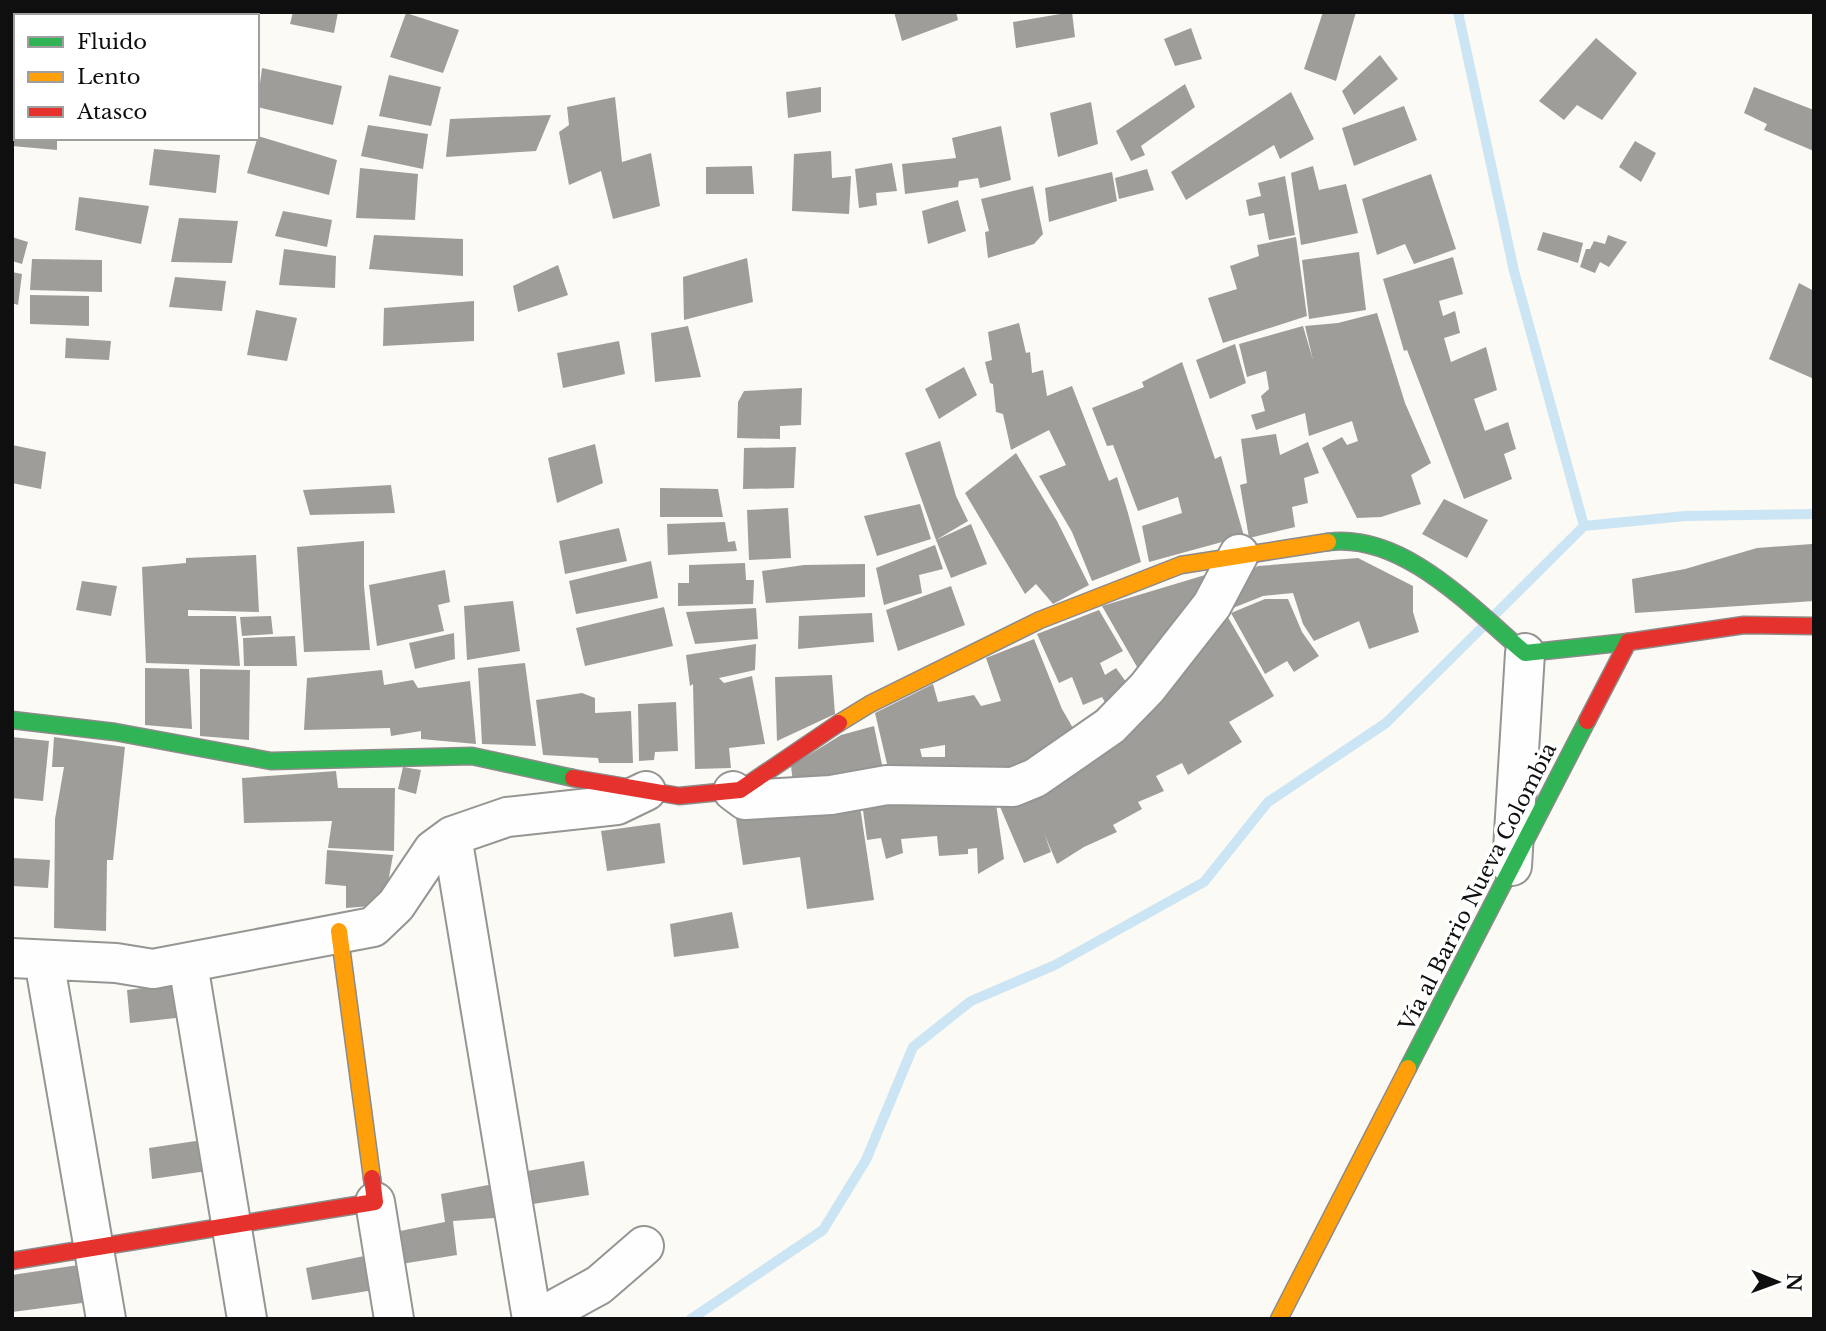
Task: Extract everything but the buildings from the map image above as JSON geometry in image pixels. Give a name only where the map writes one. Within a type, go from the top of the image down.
[{"type":"street","points":[[12,720],[115,732],[271,761],[472,756],[679,796],[733,791],[740,790],[775,764],[870,704],[1040,620],[1181,565],[1239,554],[1352,539],[1423,567],[1525,653],[1628,642],[1691,630],[1786,623],[1814,626]]},
{"type":"street","points":[[733,791],[745,800],[831,795],[887,785],[1013,787],[1035,778],[1110,726],[1147,688],[1212,605],[1239,554]]},
{"type":"street","name":"Vía al Barrio Nueva Colombia","points":[[1279,1319],[1628,642]]},
{"type":"street","points":[[1513,866],[1525,653]]},
{"type":"street","points":[[106,1319],[95,1250],[28,959],[116,963],[153,969],[188,964],[339,931],[373,927],[396,905],[433,850],[452,836],[506,817],[617,805],[646,791]]},
{"type":"street","points":[[452,836],[531,1319]]},
{"type":"street","points":[[339,931],[375,1202],[394,1319]]},
{"type":"street","points":[[188,964],[247,1319]]},
{"type":"street","points":[[12,1261],[95,1250],[232,1224],[375,1202]]},
{"type":"street","points":[[537,1319],[599,1285],[644,1246]]},
{"type":"waterway","points":[[1458,12],[1514,271],[1584,526]]},
{"type":"waterway","points":[[691,1319],[823,1230],[866,1160],[913,1047],[971,1001],[1055,965],[1204,882],[1268,802],[1386,723],[1584,526],[1685,516],[1814,514]]},
{"type":"traffic: fast","points":[[1328,542],[1356,542],[1383,549],[1409,561],[1459,595],[1525,653],[1628,642]]},
{"type":"traffic: fast","points":[[12,720],[115,732],[271,761],[472,756],[573,778]]},
{"type":"traffic: fast","points":[[1408,1068],[1587,721]]},
{"type":"traffic: slow","points":[[839,723],[870,704],[1040,620],[1181,565],[1328,542]]},
{"type":"traffic: slow","points":[[339,931],[372,1178]]},
{"type":"traffic: slow","points":[[1279,1319],[1408,1068]]},
{"type":"traffic: jam","points":[[1587,721],[1628,642],[1744,625],[1814,626]]},
{"type":"traffic: jam","points":[[573,778],[679,796],[740,790],[839,723]]},
{"type":"traffic: jam","points":[[12,1261],[375,1202],[372,1178]]}]
